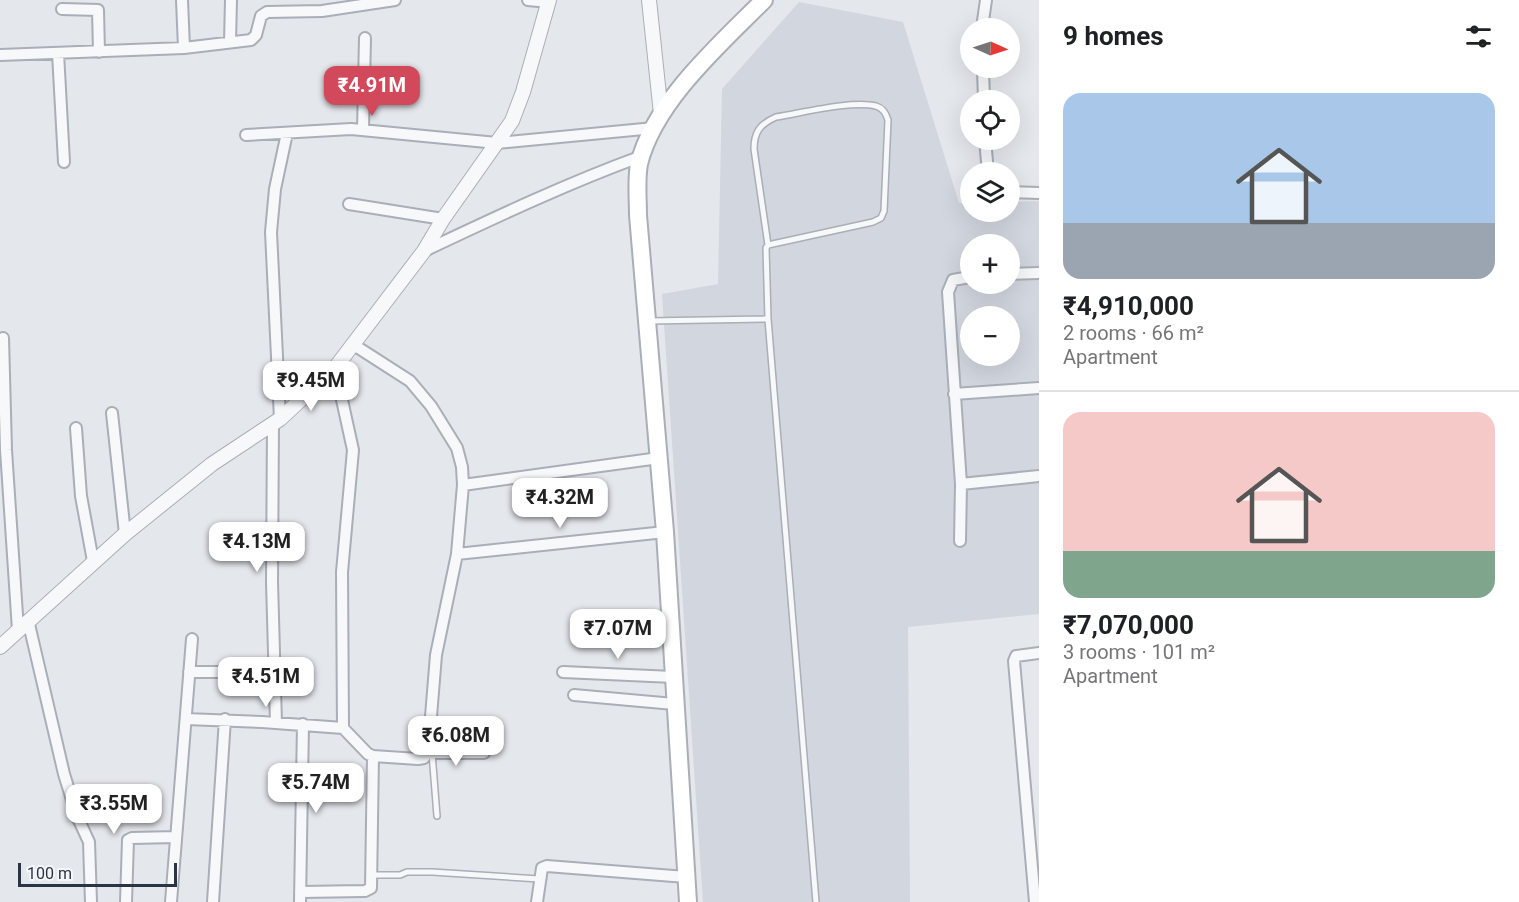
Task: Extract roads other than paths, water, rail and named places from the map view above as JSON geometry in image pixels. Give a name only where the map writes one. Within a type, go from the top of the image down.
[{"type":"main road","points":[[688,902],[665,532],[638,215],[639,165],[657,121],[696,69],[764,0]]},
{"type":"street","points":[[182,0],[184,48]]},
{"type":"street","points":[[230,42],[231,0]]},
{"type":"street","points":[[0,55],[184,48],[230,42],[254,38],[264,13],[321,5],[395,0]]},
{"type":"street","points":[[0,647],[125,534],[212,464],[276,421],[335,368],[354,345],[424,251],[443,219],[512,121],[523,92],[549,1],[528,0]]},
{"type":"street","points":[[246,135],[363,130],[497,143],[657,121],[649,0]]},
{"type":"street","points":[[983,18],[986,0]]},
{"type":"street","points":[[62,9],[98,10],[99,52]]},
{"type":"street","points":[[363,130],[365,38]]},
{"type":"street","points":[[58,53],[64,162]]},
{"type":"street","points":[[276,723],[272,582],[276,421],[271,232],[275,189],[287,133]]},
{"type":"street","points":[[424,251],[525,203],[642,156]]},
{"type":"street","points":[[1020,192],[1039,193]]},
{"type":"street","points":[[349,204],[443,219]]},
{"type":"street","points":[[1020,274],[1039,273]]},
{"type":"street","points":[[960,279],[953,280],[949,284],[948,292],[961,484],[960,541]]},
{"type":"street","points":[[3,338],[6,450],[23,625],[64,774],[77,816],[89,842],[91,902]]},
{"type":"street","points":[[354,345],[410,381],[432,405],[457,448],[462,467],[464,485],[457,554],[436,656],[430,753]]},
{"type":"street","points":[[335,368],[353,450],[342,572],[343,729]]},
{"type":"street","points":[[954,394],[1039,388]]},
{"type":"street","points":[[112,413],[125,534]]},
{"type":"street","points":[[76,428],[81,496],[93,561]]},
{"type":"street","points":[[464,485],[659,458]]},
{"type":"street","points":[[961,484],[1039,476]]},
{"type":"street","points":[[457,554],[665,532]]},
{"type":"street","points":[[171,902],[192,639]]},
{"type":"street","points":[[1035,902],[1014,661],[1020,654],[1039,653]]},
{"type":"street","points":[[189,672],[274,672]]},
{"type":"street","points":[[563,672],[673,676]]},
{"type":"street","points":[[574,696],[674,704]]},
{"type":"street","points":[[186,718],[303,724],[343,729],[368,754],[373,756],[418,759],[430,753],[484,753]]},
{"type":"street","points":[[213,902],[225,719]]},
{"type":"street","points":[[303,724],[300,897],[369,890],[372,875],[373,756]]},
{"type":"street","points":[[126,902],[128,840],[176,837]]},
{"type":"street","points":[[537,902],[542,868],[552,865],[686,877]]},
{"type":"lane","points":[[768,245],[873,222],[880,218],[884,211],[888,120],[886,112],[878,106],[854,105],[776,117],[765,122],[758,129],[754,139],[768,245],[766,253],[768,319],[816,902]]},
{"type":"lane","points":[[648,321],[768,319]]},
{"type":"lane","points":[[430,753],[437,816]]},
{"type":"lane","points":[[372,875],[432,872],[539,879]]}]
